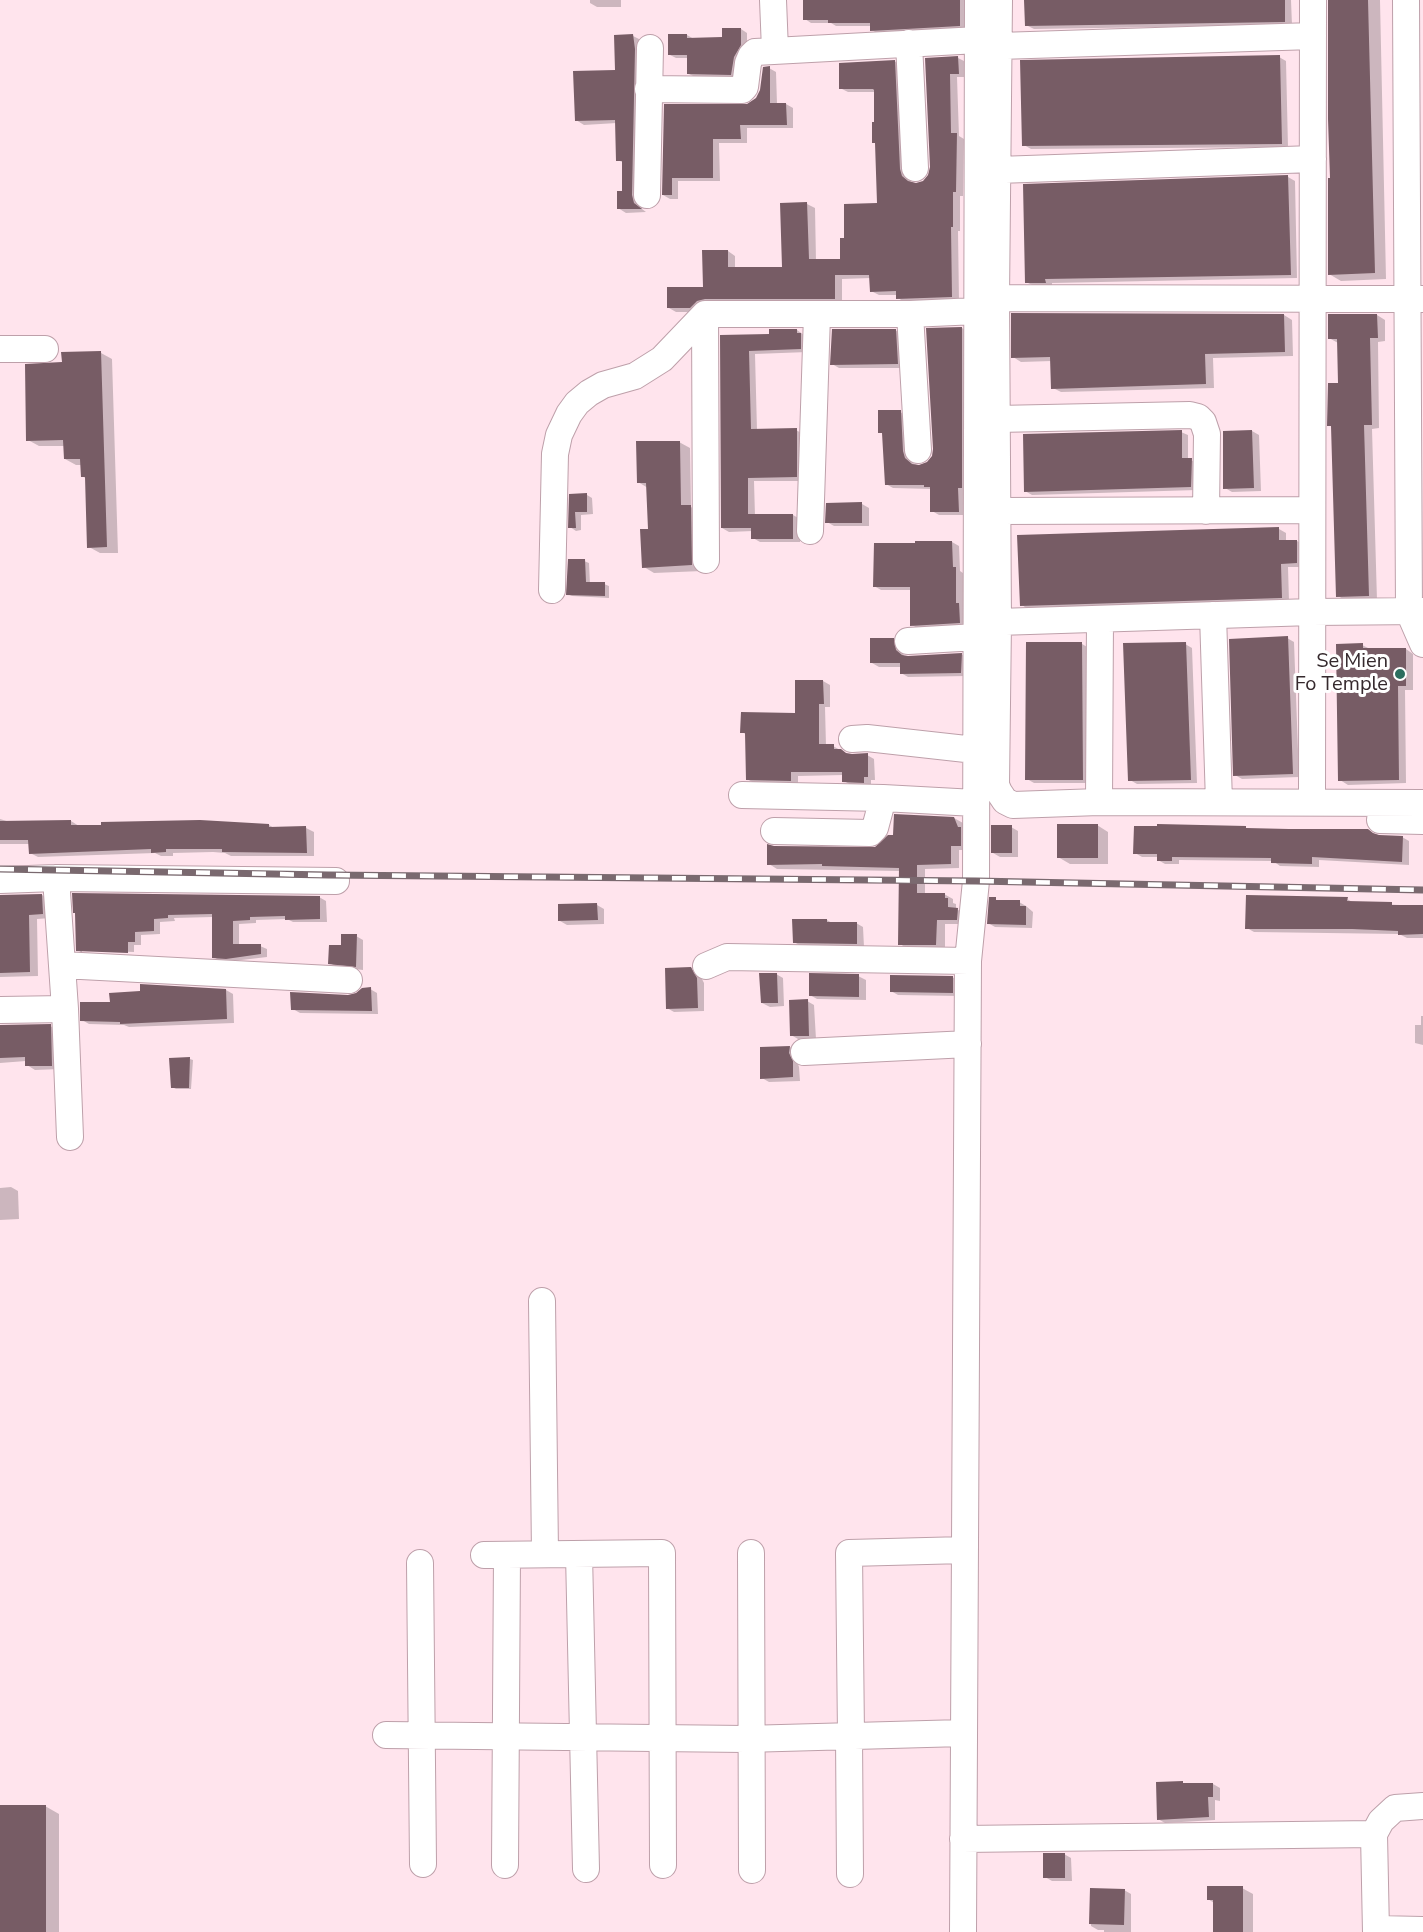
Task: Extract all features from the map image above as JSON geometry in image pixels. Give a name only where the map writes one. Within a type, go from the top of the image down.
[{"type":"street","points":[[774,0],[775,51]]},
{"type":"street","points":[[963,1932],[968,961],[976,881],[975,750],[988,630],[997,512],[997,419],[986,305],[998,170],[988,43],[978,0]]},
{"type":"street","points":[[999,0],[988,43],[986,305],[988,630],[996,785],[999,792],[1005,801],[1013,805],[1099,802],[1423,803]]},
{"type":"street","points":[[1311,802],[1313,0]]},
{"type":"street","points":[[1406,0],[1416,299],[1416,612],[1423,644]]},
{"type":"street","points":[[648,89],[742,90],[745,87],[748,63],[752,54],[775,51],[909,44],[1313,36]]},
{"type":"street","points":[[909,44],[915,168]]},
{"type":"street","points":[[647,195],[650,48]]},
{"type":"street","points":[[998,170],[1313,159]]},
{"type":"street","points":[[552,590],[555,454],[559,435],[569,414],[577,403],[603,385],[640,373],[662,359],[705,314],[910,314],[986,305],[1416,299]]},
{"type":"street","points":[[705,314],[706,560]]},
{"type":"street","points":[[910,314],[918,450]]},
{"type":"street","points":[[810,531],[817,315]]},
{"type":"street","points":[[0,349],[45,349]]},
{"type":"street","points":[[997,419],[1191,415],[1198,417],[1203,422],[1207,434],[1206,511]]},
{"type":"street","points":[[997,512],[1312,510]]},
{"type":"street","points":[[908,641],[988,630],[1100,619],[1312,612],[1416,612]]},
{"type":"street","points":[[1213,615],[1219,802]]},
{"type":"street","points":[[1099,802],[1100,619]]},
{"type":"street","points":[[852,739],[867,738],[975,750]]},
{"type":"street","points":[[742,795],[883,798],[975,810],[1423,821]]},
{"type":"street","points":[[774,831],[870,833],[875,828],[883,798]]},
{"type":"street","points":[[0,880],[56,878],[336,881]]},
{"type":"street","points":[[56,878],[65,1009],[70,1137]]},
{"type":"street","points":[[706,966],[727,957],[968,961]]},
{"type":"street","points":[[62,965],[349,980]]},
{"type":"street","points":[[0,1010],[65,1009]]},
{"type":"street","points":[[804,1052],[968,1044]]},
{"type":"street","points":[[542,1301],[545,1554]]},
{"type":"street","points":[[850,1874],[849,1553],[965,1550]]},
{"type":"street","points":[[505,1865],[506,1736],[495,1555],[662,1553],[663,1865]]},
{"type":"street","points":[[751,1553],[752,1870]]},
{"type":"street","points":[[579,1554],[586,1869]]},
{"type":"street","points":[[420,1563],[423,1864]]},
{"type":"street","points":[[386,1735],[751,1739],[963,1732]]},
{"type":"street","points":[[1423,1806],[1395,1808],[1381,1821],[1374,1834],[1376,1931],[1423,1930]]},
{"type":"street","points":[[963,1839],[1374,1834]]},
{"type":"building","points":[[803,0],[960,0],[960,26],[870,31],[870,23],[828,23],[828,20],[803,20]]},
{"type":"building","points":[[1024,0],[1285,0],[1285,22],[1025,26]]},
{"type":"building","points":[[1328,0],[1368,0],[1375,273],[1328,275],[1328,178],[1330,178]]},
{"type":"building","points":[[722,28],[741,28],[741,45],[734,57],[731,75],[687,74],[687,55],[668,55],[668,34],[687,34],[687,38],[722,37]]},
{"type":"building","points":[[633,34],[635,49],[632,195],[634,203],[642,209],[617,209],[617,191],[622,191],[622,161],[616,161],[615,120],[575,121],[573,71],[615,70],[614,35]]},
{"type":"building","points":[[1280,55],[1282,144],[1022,146],[1020,60]]},
{"type":"building","points":[[958,56],[959,74],[950,74],[951,133],[957,133],[956,192],[953,192],[953,227],[951,227],[952,297],[896,299],[896,291],[870,292],[869,275],[835,275],[835,299],[705,299],[697,301],[690,308],[667,308],[667,287],[703,287],[702,250],[728,250],[728,267],[782,267],[780,203],[807,202],[809,259],[840,259],[840,238],[844,238],[844,204],[877,203],[875,143],[872,143],[874,90],[839,89],[839,63],[895,60],[900,169],[902,176],[916,183],[923,181],[930,167],[925,58]]},
{"type":"building","points":[[770,66],[770,103],[786,103],[787,125],[740,125],[741,139],[713,139],[713,178],[672,178],[672,195],[662,195],[664,104],[747,104],[756,98],[760,90],[763,67]]},
{"type":"building","points":[[1288,175],[1291,275],[1045,279],[1046,283],[1025,283],[1023,184]]},
{"type":"building","points":[[1011,313],[1284,314],[1285,352],[1205,354],[1206,384],[1051,389],[1050,357],[1011,358]]},
{"type":"building","points":[[1328,314],[1377,314],[1378,338],[1370,338],[1372,425],[1364,425],[1369,596],[1336,597],[1331,426],[1327,426],[1328,383],[1338,383],[1337,339],[1328,339]]},
{"type":"building","points":[[962,327],[962,488],[958,488],[959,512],[930,512],[930,487],[885,485],[882,433],[878,433],[878,410],[901,410],[905,458],[912,464],[919,465],[927,462],[932,456],[933,449],[926,328]]},
{"type":"building","points":[[769,329],[797,329],[797,333],[801,333],[801,349],[749,351],[751,429],[797,428],[797,477],[748,478],[748,514],[793,514],[793,539],[751,539],[751,528],[721,528],[720,335],[769,334]]},
{"type":"building","points":[[832,329],[896,329],[898,364],[830,365]]},
{"type":"building","points":[[101,351],[107,547],[87,548],[85,477],[81,477],[80,459],[64,459],[63,440],[26,441],[25,364],[62,362],[61,352]]},
{"type":"building","points":[[1182,430],[1182,458],[1192,458],[1191,487],[1024,492],[1023,434]]},
{"type":"building","points":[[1252,430],[1254,488],[1223,489],[1223,431]]},
{"type":"building","points":[[636,441],[680,441],[681,505],[691,505],[692,565],[642,568],[640,529],[648,529],[646,483],[637,483]]},
{"type":"building","points":[[587,493],[587,512],[575,512],[576,528],[568,528],[569,494]]},
{"type":"building","points":[[862,502],[862,523],[825,523],[826,503]]},
{"type":"building","points":[[1279,527],[1279,540],[1297,540],[1297,563],[1281,564],[1282,598],[1020,606],[1017,535]]},
{"type":"building","points":[[915,541],[952,541],[953,567],[956,567],[956,603],[959,603],[960,623],[910,626],[910,587],[873,587],[874,543],[915,543]]},
{"type":"building","points":[[568,559],[585,559],[586,582],[605,582],[605,596],[566,595]]},
{"type":"building","points":[[1288,636],[1293,774],[1233,776],[1229,639]]},
{"type":"building","points":[[870,638],[894,638],[896,650],[908,656],[962,653],[961,673],[900,674],[900,663],[870,663]]},
{"type":"building","points":[[1026,642],[1082,642],[1083,780],[1025,780]]},
{"type":"building","points":[[1186,642],[1191,780],[1128,781],[1123,643]]},
{"type":"building","points":[[1363,643],[1363,648],[1406,648],[1406,686],[1398,686],[1399,780],[1338,781],[1336,644]]},
{"type":"building","points":[[795,680],[823,680],[824,704],[819,704],[819,744],[834,744],[834,749],[841,749],[846,753],[868,753],[868,777],[864,777],[864,783],[842,782],[842,772],[791,772],[791,781],[746,780],[745,733],[740,733],[741,712],[795,713]]},
{"type":"building","points":[[894,814],[954,817],[958,827],[961,827],[961,846],[951,846],[951,864],[917,865],[917,893],[945,893],[945,898],[948,898],[948,907],[958,908],[957,920],[937,920],[936,945],[898,945],[899,868],[822,866],[822,864],[767,865],[767,844],[774,846],[875,847],[888,835],[893,835]]},
{"type":"building","points":[[71,820],[71,825],[101,825],[101,822],[200,820],[269,824],[269,827],[306,826],[307,853],[166,849],[166,852],[151,853],[151,849],[29,854],[28,840],[0,840],[0,821]]},
{"type":"building","points":[[1057,824],[1098,824],[1098,858],[1057,858]]},
{"type":"building","points":[[1157,824],[1246,826],[1246,828],[1368,829],[1379,835],[1403,836],[1402,862],[1312,857],[1312,864],[1271,863],[1271,858],[1172,857],[1172,861],[1157,861],[1157,854],[1133,854],[1134,826],[1157,826]]},
{"type":"building","points":[[991,825],[1012,825],[1012,853],[991,853]]},
{"type":"building","points":[[72,893],[320,896],[320,919],[285,920],[285,916],[250,917],[250,920],[233,921],[233,944],[261,944],[261,954],[226,959],[212,958],[212,914],[168,915],[168,918],[154,919],[154,931],[135,932],[135,942],[128,942],[128,953],[76,951]]},
{"type":"building","points":[[42,894],[43,914],[29,915],[30,972],[0,973],[0,895]]},
{"type":"building","points":[[1246,895],[1348,897],[1347,901],[1423,905],[1423,934],[1398,935],[1398,931],[1352,929],[1245,929]]},
{"type":"building","points":[[989,897],[996,897],[996,900],[1020,900],[1020,906],[1026,906],[1026,925],[987,924]]},
{"type":"building","points":[[597,903],[598,920],[558,921],[558,904]]},
{"type":"building","points":[[792,919],[857,922],[857,944],[793,943]]},
{"type":"building","points":[[341,934],[357,934],[356,967],[328,964],[329,945],[341,945]]},
{"type":"building","points":[[691,967],[697,978],[698,1008],[666,1009],[665,968]]},
{"type":"building","points":[[759,973],[777,973],[778,1003],[761,1003]]},
{"type":"building","points":[[809,973],[859,974],[859,997],[809,996]]},
{"type":"building","points":[[890,975],[953,976],[953,993],[890,992]]},
{"type":"building","points":[[140,984],[226,989],[227,1019],[120,1024],[120,1022],[80,1021],[80,1002],[110,1002],[109,993],[140,991]]},
{"type":"building","points":[[371,987],[372,1011],[291,1010],[290,992],[348,995],[362,988]]},
{"type":"building","points":[[808,999],[809,1036],[790,1036],[789,1000]]},
{"type":"building","points":[[51,1024],[52,1066],[25,1066],[25,1057],[0,1058],[0,1025]]},
{"type":"building","points":[[790,1046],[793,1077],[760,1079],[760,1047]]},
{"type":"building","points":[[190,1057],[189,1088],[171,1088],[169,1058]]},
{"type":"building","points":[[1183,1781],[1183,1783],[1213,1783],[1213,1797],[1208,1797],[1209,1817],[1157,1820],[1156,1782]]},
{"type":"building","points":[[0,1805],[46,1805],[46,1932],[0,1932]]},
{"type":"building","points":[[1043,1853],[1065,1853],[1065,1878],[1043,1878]]},
{"type":"building","points":[[1207,1886],[1243,1886],[1243,1932],[1213,1932],[1213,1900],[1207,1900]]},
{"type":"building","points":[[1090,1888],[1125,1889],[1124,1925],[1089,1924]]},
{"type":"railway","points":[[0,869],[328,875],[976,881],[1423,890]]},
{"type":"place","name":"Se Mien Fo Temple","points":[[1400,674]]}]
